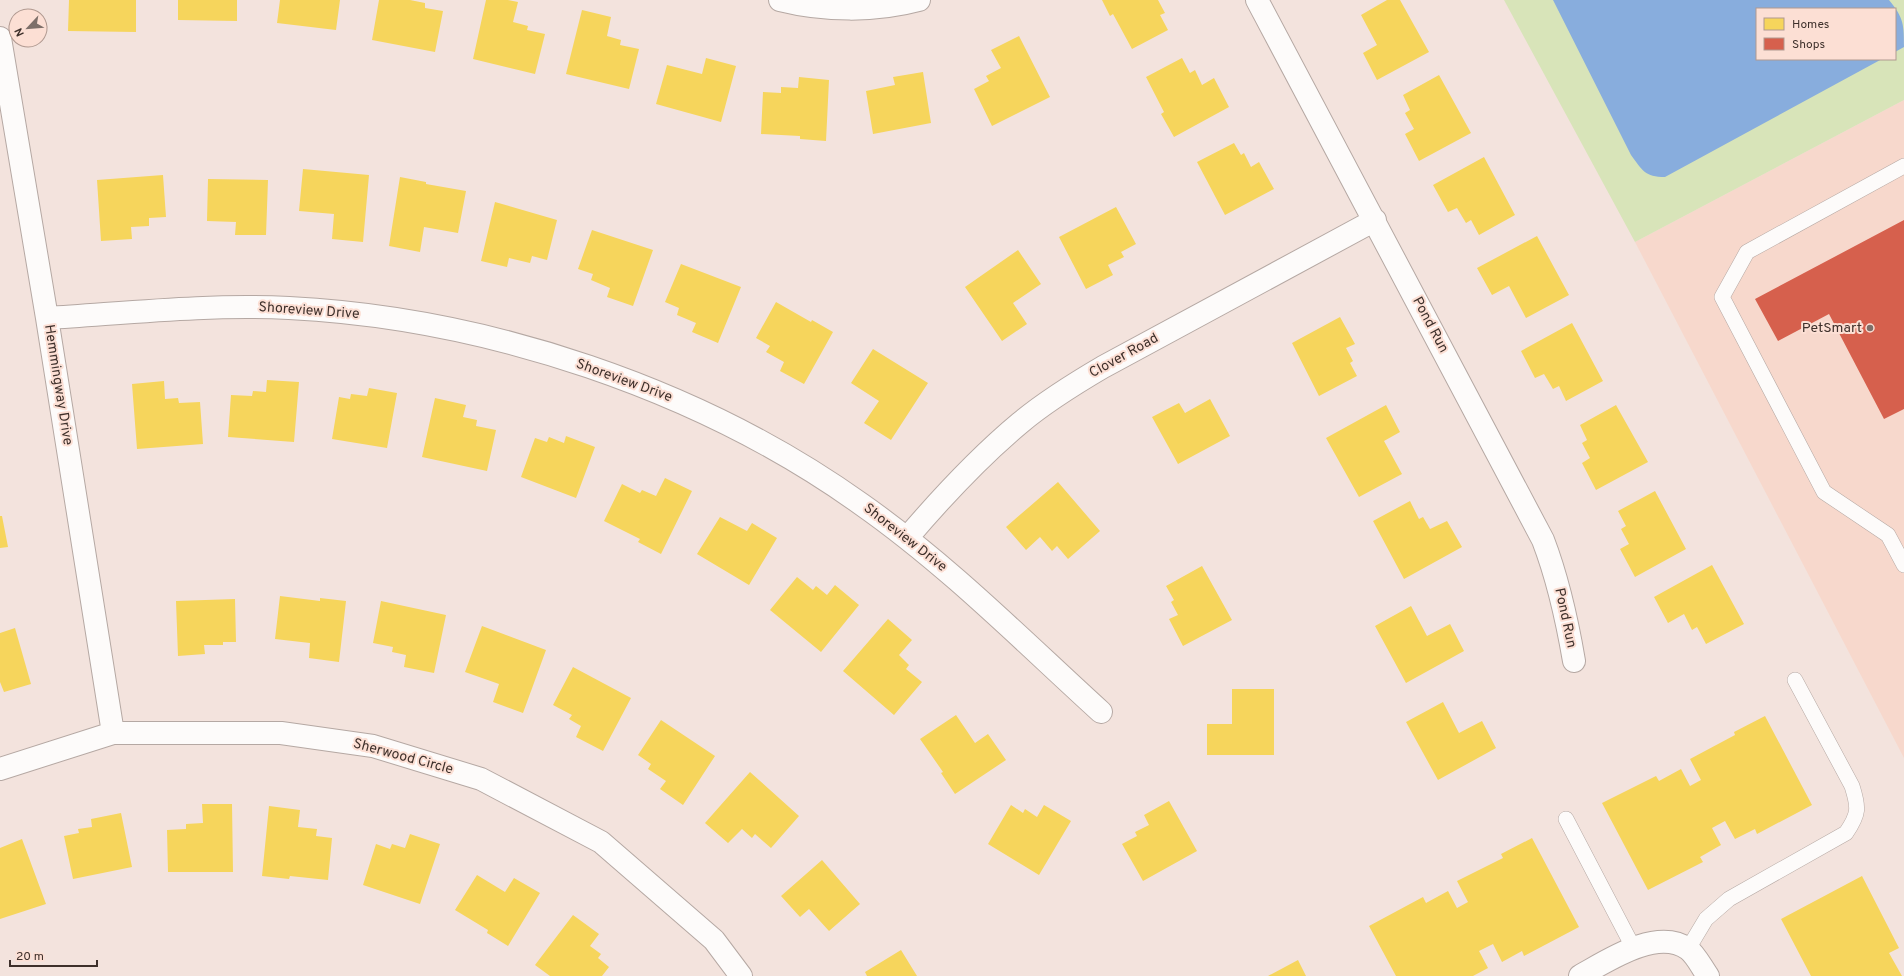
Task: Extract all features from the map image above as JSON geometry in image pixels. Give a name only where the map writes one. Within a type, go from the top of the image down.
[{"type":"street","points":[[780,0],[813,6],[854,9],[905,4],[919,0]]},
{"type":"street","name":"Pond Run","points":[[1257,0],[1375,220],[1543,540],[1556,576],[1574,661]]},
{"type":"street","name":"Hemmingway Drive","points":[[0,38],[47,318],[113,733]]},
{"type":"street","name":"Clover Road","points":[[907,538],[952,486],[986,452],[1020,422],[1066,390],[1102,367],[1375,220]]},
{"type":"street","name":"Shoreview Drive","points":[[47,318],[197,308],[287,308],[402,320],[495,339],[597,369],[652,390],[707,414],[811,471],[861,503],[936,561],[1101,712]]},
{"type":"street","name":"Sherwood Circle","points":[[0,769],[113,733],[281,733],[373,746],[481,779],[601,842],[714,940],[741,976]]},
{"type":"street","points":[[1580,976],[1633,947],[1666,941],[1688,949],[1708,976]]},
{"type":"lane","points":[[1904,166],[1747,252],[1722,298],[1824,492],[1888,535],[1904,565]]},
{"type":"lane","points":[[1688,949],[1706,919],[1729,899],[1846,833],[1856,818],[1857,801],[1852,786],[1795,680]]},
{"type":"lane","points":[[1566,819],[1633,947]]},
{"type":"shaded area","points":[[1904,100],[1904,758],[1635,242]]},
{"type":"green space","points":[[1504,0],[1904,0],[1904,100],[1635,242]]},
{"type":"water","points":[[1553,0],[1889,0],[1895,8],[1756,8],[1756,60],[1880,60],[1665,177],[1658,177],[1648,174],[1638,165],[1631,155]]},
{"type":"water","points":[[1896,9],[1902,22],[1904,47],[1896,51]]},
{"type":"building: Homes","points":[[69,0],[136,0],[136,32],[68,31]]},
{"type":"building: Homes","points":[[178,0],[237,0],[237,21],[178,20]]},
{"type":"building: Homes","points":[[280,0],[340,0],[336,30],[277,23]]},
{"type":"building: Homes","points":[[379,0],[410,0],[425,3],[425,8],[443,11],[435,52],[372,40]]},
{"type":"building: Homes","points":[[486,0],[508,0],[518,2],[513,22],[528,26],[527,30],[545,34],[535,74],[473,59]]},
{"type":"building: Homes","points":[[1102,0],[1158,0],[1165,13],[1160,15],[1168,30],[1132,49],[1113,14],[1110,16]]},
{"type":"building: Homes","points":[[1387,0],[1400,0],[1429,52],[1377,80],[1363,53],[1377,45],[1361,15]]},
{"type":"building: Homes","points":[[582,10],[611,17],[607,36],[621,40],[620,45],[639,49],[629,89],[566,74]]},
{"type":"building: Homes","points":[[1019,36],[1050,97],[992,126],[974,89],[989,81],[986,76],[1001,68],[991,50]]},
{"type":"building: Homes","points":[[706,58],[736,66],[721,122],[656,104],[667,65],[702,74]]},
{"type":"building: Homes","points":[[1182,58],[1190,73],[1195,70],[1202,85],[1214,78],[1229,107],[1174,137],[1161,114],[1164,112],[1146,77]]},
{"type":"building: Homes","points":[[923,72],[931,123],[873,134],[866,91],[895,85],[893,77]]},
{"type":"building: Homes","points":[[1439,75],[1471,133],[1419,161],[1405,134],[1414,129],[1405,113],[1410,110],[1403,95]]},
{"type":"building: Homes","points":[[799,77],[829,80],[826,141],[800,139],[800,136],[761,134],[763,92],[781,93],[781,87],[798,88]]},
{"type":"building: Homes","points":[[1234,143],[1241,155],[1244,153],[1251,167],[1259,162],[1274,189],[1225,215],[1197,162]]},
{"type":"building: Homes","points":[[1484,157],[1515,215],[1479,235],[1471,220],[1466,223],[1457,208],[1448,212],[1433,185]]},
{"type":"building: Homes","points":[[303,169],[369,175],[363,242],[332,239],[334,214],[299,211]]},
{"type":"building: Homes","points":[[163,175],[166,217],[149,218],[149,226],[131,227],[132,239],[101,241],[97,180]]},
{"type":"building: Homes","points":[[400,177],[426,182],[426,184],[466,191],[458,233],[424,227],[420,252],[389,246]]},
{"type":"building: Homes","points":[[208,179],[268,180],[266,235],[235,235],[236,222],[207,221]]},
{"type":"building: Homes","points":[[495,202],[557,220],[547,260],[532,256],[530,263],[509,258],[507,267],[481,261]]},
{"type":"building: Homes","points":[[1116,207],[1136,244],[1121,252],[1124,257],[1108,265],[1113,275],[1086,289],[1059,237]]},
{"type":"building: Homes","points":[[592,230],[653,250],[633,306],[607,297],[610,288],[591,280],[593,274],[578,269]]},
{"type":"building: Homes","points":[[1537,236],[1569,295],[1526,318],[1509,286],[1492,295],[1477,268]]},
{"type":"building: Homes","points":[[1018,250],[1041,284],[1013,303],[1027,324],[1002,341],[965,287]]},
{"type":"building: Homes","points":[[681,264],[741,287],[718,343],[692,332],[696,323],[677,315],[679,308],[665,302]]},
{"type":"building: Homes","points":[[776,302],[811,322],[812,320],[833,332],[804,384],[780,371],[784,362],[766,352],[770,346],[756,338]]},
{"type":"building: Homes","points":[[1340,317],[1355,344],[1346,348],[1353,361],[1350,363],[1357,376],[1319,396],[1292,343]]},
{"type":"building: Homes","points":[[1572,323],[1603,381],[1566,401],[1559,386],[1553,389],[1544,374],[1535,378],[1521,351]]},
{"type":"building: Homes","points":[[873,349],[928,383],[891,440],[864,423],[879,401],[851,383]]},
{"type":"building: Homes","points":[[267,380],[299,382],[294,442],[228,437],[231,395],[252,396],[253,391],[266,392]]},
{"type":"building: Homes","points":[[164,381],[165,399],[178,398],[179,403],[200,402],[203,444],[137,449],[132,384]]},
{"type":"building: Homes","points":[[369,388],[397,393],[387,448],[332,439],[339,397],[350,399],[351,394],[367,396]]},
{"type":"building: Homes","points":[[435,398],[466,405],[463,417],[477,420],[476,426],[496,430],[487,471],[422,457]]},
{"type":"building: Homes","points":[[1210,399],[1230,436],[1178,464],[1152,417],[1179,403],[1185,413]]},
{"type":"building: Homes","points":[[1386,405],[1400,432],[1384,441],[1402,474],[1359,497],[1326,438]]},
{"type":"building: Homes","points":[[1616,405],[1648,462],[1596,490],[1582,463],[1590,458],[1582,443],[1587,440],[1580,425]]},
{"type":"building: Homes","points":[[566,436],[595,447],[576,498],[521,477],[535,438],[547,442],[549,437],[564,443]]},
{"type":"building: Homes","points":[[665,478],[692,491],[661,554],[638,542],[640,539],[604,521],[622,484],[640,493],[642,490],[656,496]]},
{"type":"building: Homes","points":[[1058,482],[1100,531],[1068,559],[1057,546],[1052,551],[1040,537],[1026,550],[1006,527]]},
{"type":"building: Homes","points":[[1655,491],[1686,549],[1635,577],[1620,549],[1629,544],[1621,529],[1626,526],[1618,511]]},
{"type":"building: Homes","points":[[1410,501],[1419,519],[1423,517],[1430,529],[1447,521],[1462,547],[1404,579],[1373,521]]},
{"type":"building: Homes","points":[[0,516],[2,516],[8,547],[0,548]]},
{"type":"building: Homes","points":[[720,517],[747,531],[752,523],[777,538],[749,585],[697,554]]},
{"type":"building: Homes","points":[[1712,565],[1744,624],[1706,644],[1697,627],[1692,630],[1684,614],[1668,623],[1654,597]]},
{"type":"building: Homes","points":[[1202,566],[1232,620],[1183,646],[1169,619],[1178,615],[1171,602],[1174,600],[1166,586]]},
{"type":"building: Homes","points":[[797,577],[813,590],[816,586],[827,595],[835,585],[859,605],[821,652],[770,610]]},
{"type":"building: Homes","points":[[280,596],[320,601],[320,598],[346,601],[339,662],[309,658],[310,643],[275,639]]},
{"type":"building: Homes","points":[[235,599],[236,642],[223,642],[223,645],[204,645],[205,654],[178,656],[176,601]]},
{"type":"building: Homes","points":[[381,601],[446,615],[434,673],[404,667],[406,655],[392,652],[393,647],[373,643]]},
{"type":"building: Homes","points":[[1411,606],[1427,636],[1450,624],[1464,651],[1406,683],[1375,626]]},
{"type":"building: Homes","points":[[888,619],[912,640],[899,655],[909,665],[906,669],[922,682],[894,715],[843,671]]},
{"type":"building: Homes","points":[[482,626],[546,650],[523,713],[493,702],[499,684],[465,672]]},
{"type":"building: Homes","points":[[15,628],[31,684],[4,692],[0,682],[0,633]]},
{"type":"building: Homes","points":[[573,667],[631,698],[603,751],[576,737],[581,726],[569,719],[572,715],[553,705]]},
{"type":"building: Homes","points":[[1232,689],[1274,689],[1274,755],[1207,755],[1207,724],[1232,724]]},
{"type":"building: Homes","points":[[1443,702],[1459,733],[1482,721],[1496,748],[1438,780],[1406,722]]},
{"type":"building: Homes","points":[[956,715],[975,743],[988,734],[1006,760],[955,794],[941,773],[943,772],[920,739]]},
{"type":"building: Homes","points":[[1765,716],[1812,805],[1757,834],[1755,829],[1735,839],[1725,821],[1712,828],[1721,845],[1700,857],[1703,862],[1648,890],[1602,803],[1656,776],[1659,781],[1681,769],[1690,786],[1701,780],[1690,759],[1735,735],[1734,732]]},
{"type":"building: Homes","points":[[661,720],[715,756],[683,805],[660,789],[666,781],[648,769],[651,764],[638,755]]},
{"type":"building: Homes","points":[[750,772],[799,816],[771,848],[755,834],[752,838],[742,829],[728,843],[705,823]]},
{"type":"building: Homes","points":[[1169,801],[1197,851],[1143,881],[1122,844],[1137,836],[1135,832],[1149,825],[1144,815]]},
{"type":"building: Homes","points":[[202,804],[232,804],[233,872],[168,872],[167,830],[186,829],[186,824],[203,823]]},
{"type":"building: Homes","points":[[1011,805],[1023,813],[1025,809],[1037,817],[1044,805],[1071,821],[1039,875],[988,844]]},
{"type":"building: Homes","points":[[269,806],[300,810],[298,827],[317,829],[316,836],[332,838],[328,880],[290,876],[289,879],[262,876]]},
{"type":"building: Homes","points":[[121,813],[132,867],[73,879],[64,836],[79,833],[78,829],[92,827],[91,819]]},
{"type":"building: Homes","points":[[410,834],[440,844],[420,904],[363,885],[376,844],[390,849],[392,844],[405,848]]},
{"type":"building: Homes","points":[[1532,838],[1579,927],[1524,956],[1522,951],[1502,962],[1493,944],[1479,951],[1488,968],[1473,976],[1396,976],[1369,926],[1423,897],[1426,903],[1448,891],[1457,908],[1468,902],[1457,881],[1503,858],[1501,854]]},
{"type":"building: Homes","points":[[22,839],[46,904],[0,919],[0,848]]},
{"type":"building: Homes","points":[[822,860],[860,904],[829,931],[809,909],[800,917],[781,896]]},
{"type":"building: Homes","points":[[477,875],[505,892],[514,878],[540,893],[508,946],[487,933],[488,930],[455,910]]},
{"type":"building: Homes","points":[[1862,876],[1899,948],[1889,953],[1902,976],[1811,976],[1781,919]]},
{"type":"building: Homes","points":[[573,915],[599,934],[590,946],[601,954],[598,958],[609,967],[602,976],[550,976],[535,965]]},
{"type":"building: Homes","points":[[901,950],[917,976],[867,976],[865,972]]},
{"type":"building: Homes","points":[[1298,960],[1306,976],[1268,976]]},
{"type":"building: Shops","name":"PetSmart","points":[[1904,220],[1904,409],[1884,419],[1829,314],[1778,341],[1755,299]]},
{"type":"place","name":"PetSmart","points":[[1870,328]]}]
